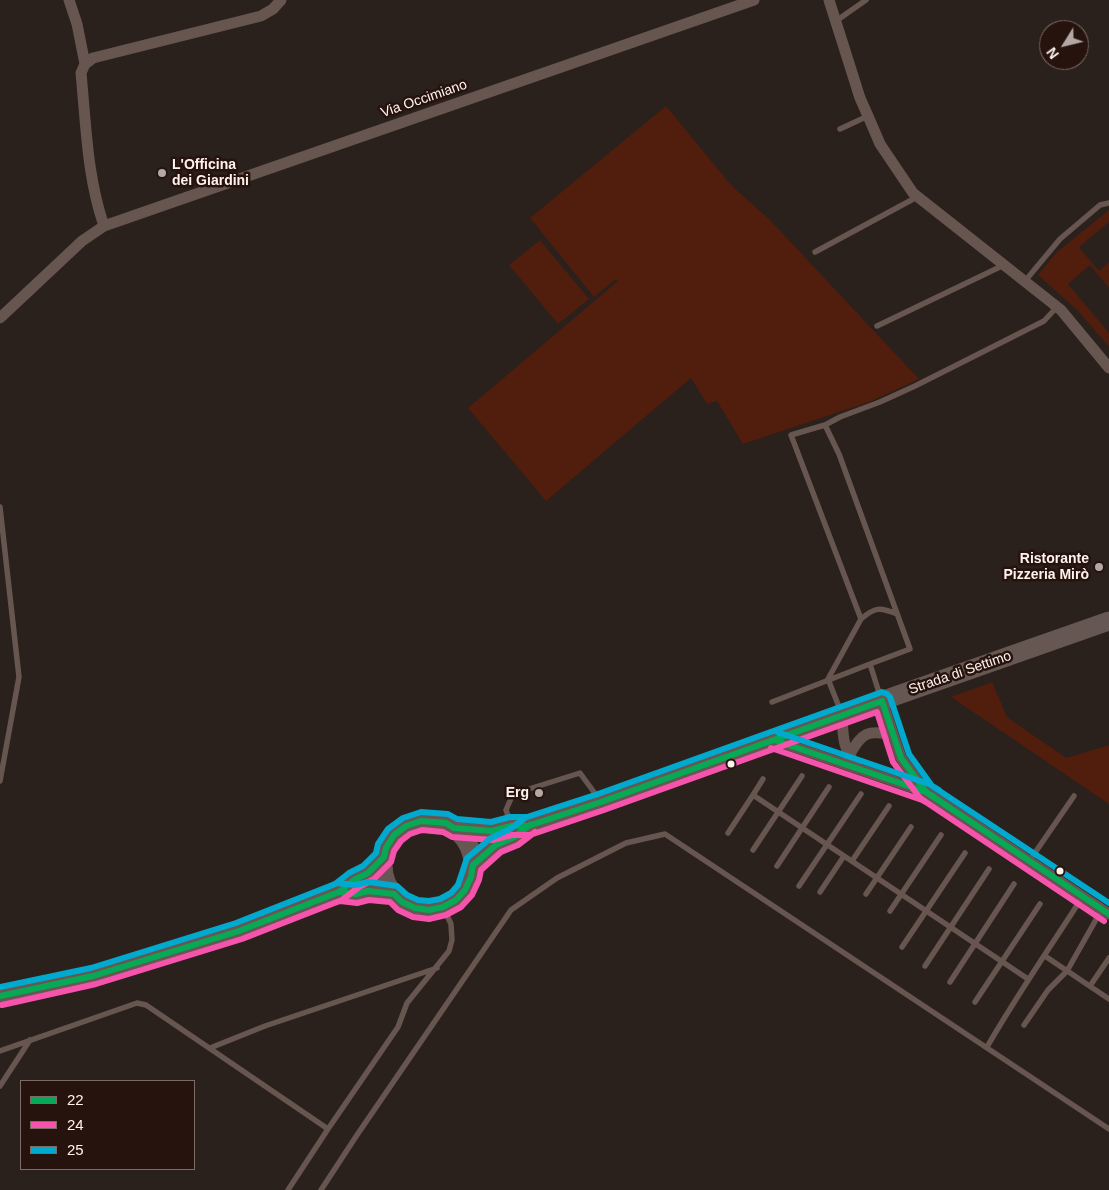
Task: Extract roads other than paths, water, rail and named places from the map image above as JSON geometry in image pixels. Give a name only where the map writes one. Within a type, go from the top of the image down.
[{"type":"main road","name":"Strada di Settimo","points":[[454,828],[492,831],[520,826],[601,802],[1109,621]]},
{"type":"main road","points":[[421,821],[446,823],[454,828],[464,839],[470,851],[473,865],[471,877],[465,890],[456,900],[444,907],[429,910],[415,908],[402,902],[388,886],[383,867],[386,848],[394,835],[406,826],[421,821]]},
{"type":"main road","name":"Strada di Settimo","points":[[473,865],[496,845],[514,837],[520,826]]},
{"type":"main road","points":[[0,996],[93,976],[240,931],[339,892],[354,880],[368,873],[384,858]]},
{"type":"main road","points":[[339,892],[356,894],[368,891],[394,894]]},
{"type":"street","points":[[70,0],[85,64]]},
{"type":"street","points":[[104,226],[97,206],[92,178],[81,73],[85,64],[93,58],[261,16],[273,9],[281,0]]},
{"type":"street","name":"Via Occimiano","points":[[0,318],[82,241],[104,226],[754,0]]},
{"type":"street","points":[[829,0],[860,98],[880,144],[912,193],[1057,307],[1081,332],[1109,368]]},
{"type":"street","points":[[882,701],[901,758],[926,792]]},
{"type":"street","points":[[842,715],[844,744],[849,756],[858,768]]},
{"type":"street","points":[[849,756],[855,743],[865,735],[879,732],[893,735]]},
{"type":"street","points":[[774,740],[926,792],[1106,912]]},
{"type":"lane","points":[[836,22],[866,0]]},
{"type":"lane","points":[[840,129],[868,116]]},
{"type":"lane","points":[[815,252],[917,197]]},
{"type":"lane","points":[[1025,281],[1060,239],[1100,205],[1109,203]]},
{"type":"lane","points":[[877,326],[1004,265]]},
{"type":"lane","points":[[861,619],[791,435],[826,425],[840,417],[878,403],[915,386],[1044,321],[1057,307]]},
{"type":"lane","points":[[772,702],[910,649],[842,462],[826,425]]},
{"type":"lane","points":[[0,507],[19,677],[0,780]]},
{"type":"lane","points":[[828,679],[861,619],[873,610],[883,608],[897,614]]},
{"type":"lane","points":[[870,664],[882,701]]},
{"type":"lane","points":[[828,679],[842,715]]},
{"type":"lane","points":[[520,826],[506,810],[513,794],[580,773],[601,802]]},
{"type":"lane","points":[[753,850],[802,776]]},
{"type":"lane","points":[[728,833],[763,779]]},
{"type":"lane","points":[[777,866],[829,787]]},
{"type":"lane","points":[[753,794],[1028,979]]},
{"type":"lane","points":[[799,886],[861,794]]},
{"type":"lane","points":[[1030,860],[1074,796]]},
{"type":"lane","points":[[852,861],[889,806]]},
{"type":"lane","points":[[866,894],[911,827]]},
{"type":"lane","points":[[321,1190],[511,910],[557,878],[626,843],[665,834],[1109,1129]]},
{"type":"lane","points":[[890,911],[941,835]]},
{"type":"lane","points":[[902,948],[965,853]]},
{"type":"lane","points":[[820,892],[844,856]]},
{"type":"lane","points":[[926,966],[989,869]]},
{"type":"lane","points":[[950,982],[1014,884]]},
{"type":"lane","points":[[987,1047],[1028,979],[1083,896]]},
{"type":"lane","points":[[975,1002],[1040,904]]},
{"type":"lane","points":[[288,1190],[398,1027],[407,1003],[449,951],[452,940],[451,924],[444,907]]},
{"type":"lane","points":[[1024,1026],[1048,990],[1067,971],[1106,912]]},
{"type":"lane","points":[[1045,956],[1109,999]]},
{"type":"lane","points":[[1090,986],[1109,958]]},
{"type":"lane","points":[[210,1048],[266,1026],[437,968]]},
{"type":"lane","points":[[0,1051],[137,1004],[146,1005],[328,1129]]},
{"type":"lane","points":[[0,1086],[30,1040]]},
{"type":"place","name":"L'Officina dei Giardini","points":[[162,173]]},
{"type":"place","name":"Ristorante Pizzeria Mirò","points":[[1099,567]]},
{"type":"place","name":"Erg","points":[[539,793]]}]
